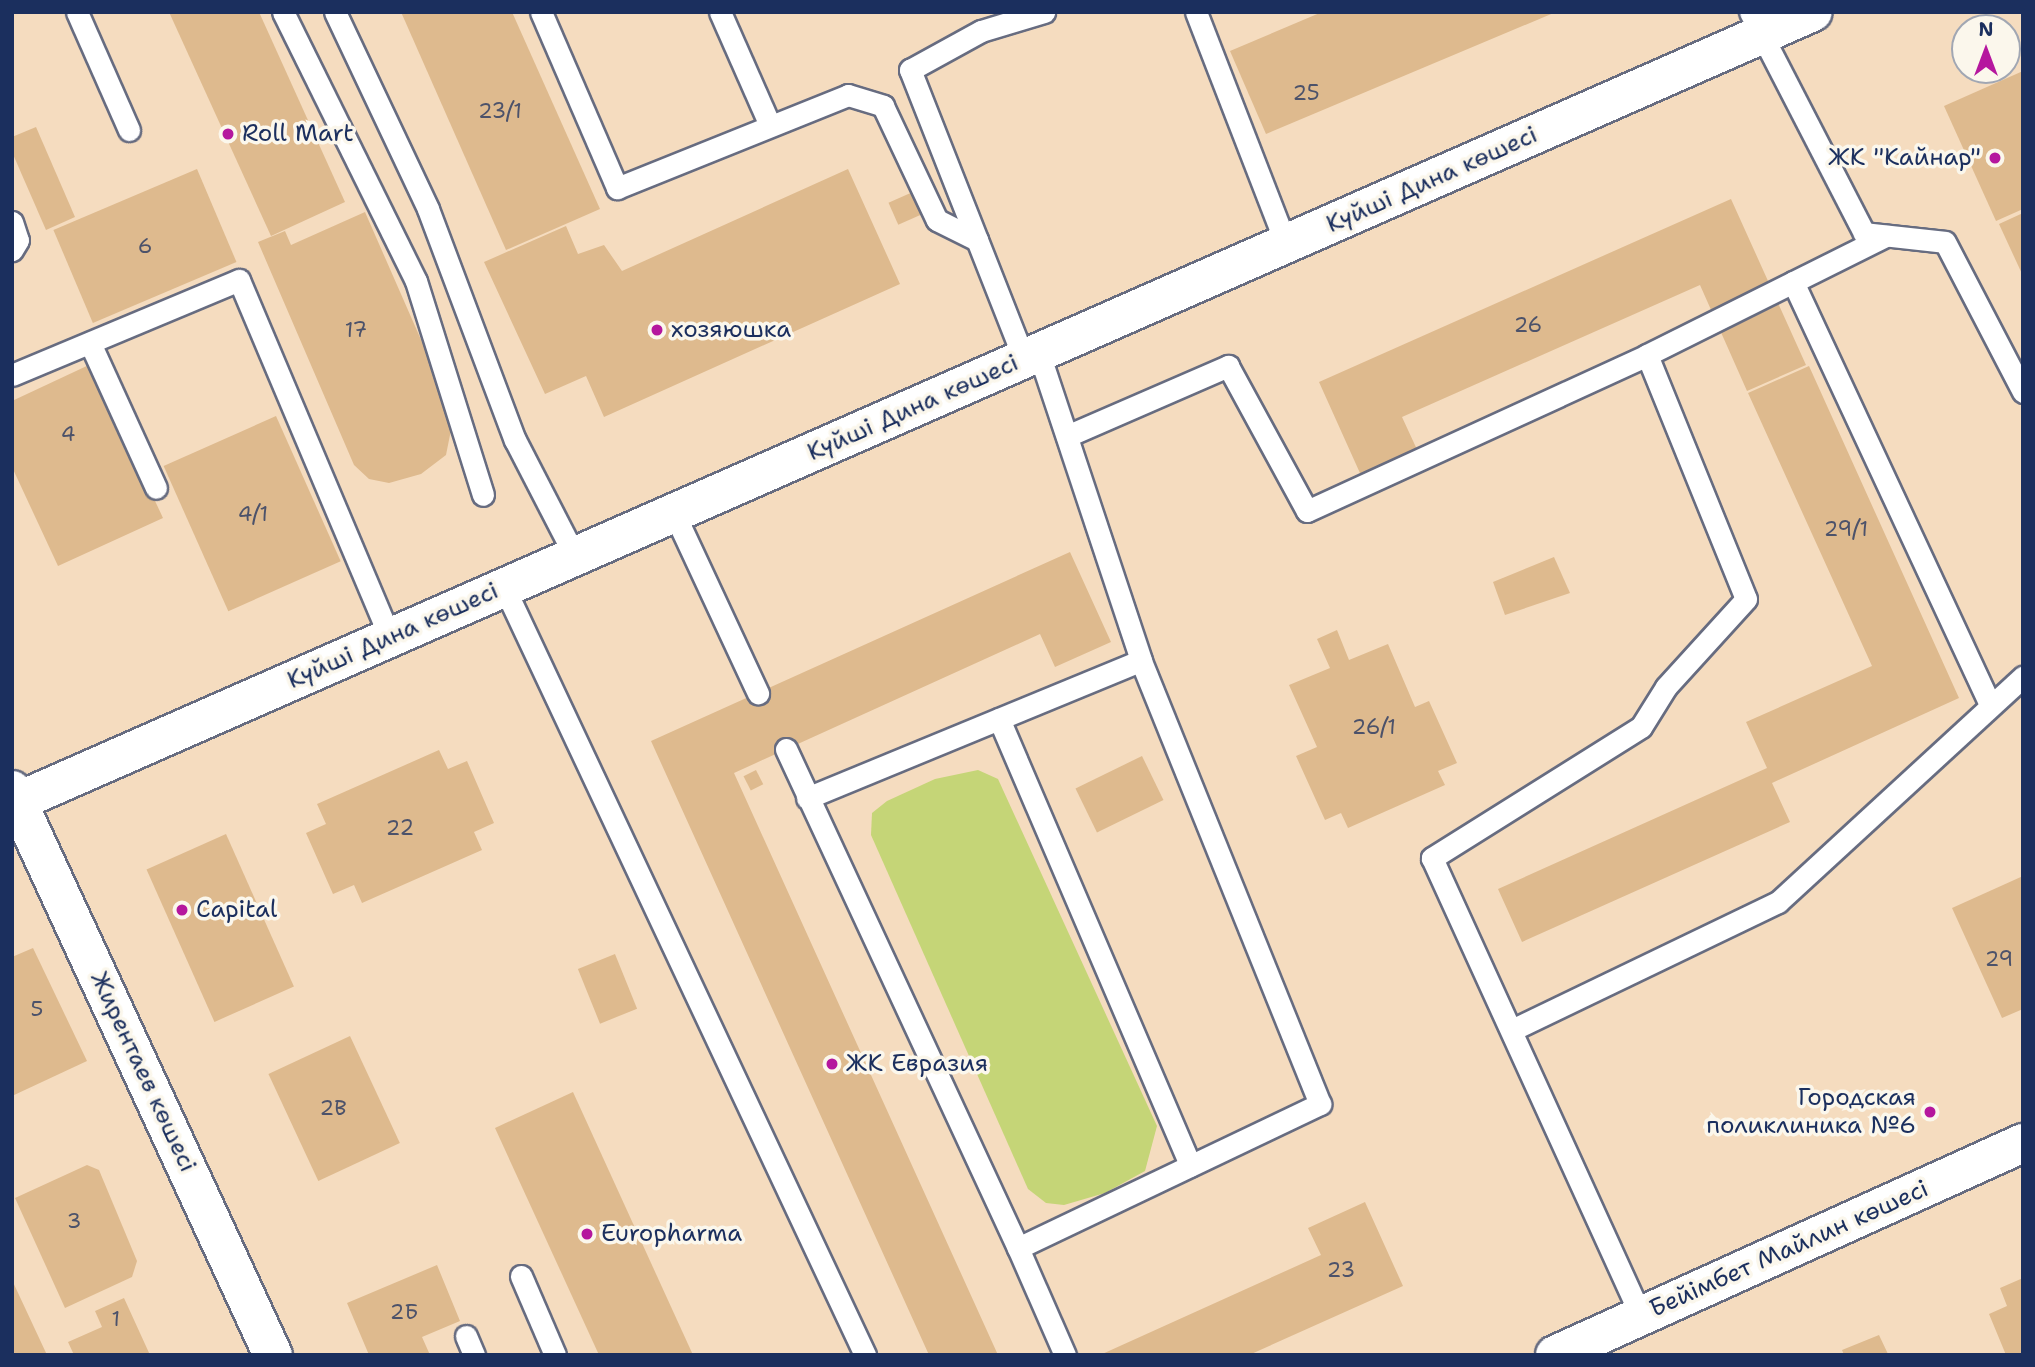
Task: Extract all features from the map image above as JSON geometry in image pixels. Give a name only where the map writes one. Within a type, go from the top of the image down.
[{"type":"street","name":"Күйші Дина көшесі","points":[[14,798],[390,638],[1286,244],[1755,24],[1813,12]]},
{"type":"street","name":"Жирентаев көшесі","points":[[14,798],[274,1355]]},
{"type":"street","name":"Бейімбет Майлин көшесі","points":[[1555,1355],[2023,1143]]},
{"type":"lane","points":[[77,12],[129,130]]},
{"type":"lane","points":[[283,12],[416,281],[483,495]]},
{"type":"lane","points":[[335,12],[428,209],[515,440],[575,556]]},
{"type":"lane","points":[[541,12],[617,188],[769,123],[848,95],[883,106],[937,220],[977,240]]},
{"type":"lane","points":[[720,12],[769,123]]},
{"type":"lane","points":[[1018,1248],[1320,1104],[1141,660],[1066,436],[977,240],[910,70],[981,31],[1044,12]]},
{"type":"lane","points":[[1195,12],[1286,244]]},
{"type":"lane","points":[[1755,24],[1864,233],[1945,242],[2023,392]]},
{"type":"lane","points":[[12,222],[18,240],[12,250]]},
{"type":"lane","points":[[1066,436],[1228,366],[1307,511],[1647,355],[1886,236]]},
{"type":"lane","points":[[12,375],[239,279],[390,638]]},
{"type":"lane","points":[[1793,282],[1990,705]]},
{"type":"lane","points":[[90,342],[156,488]]},
{"type":"lane","points":[[1642,1316],[1432,858],[1641,727],[1666,687],[1746,599],[1647,355]]},
{"type":"lane","points":[[674,513],[758,693]]},
{"type":"lane","points":[[504,587],[865,1355]]},
{"type":"lane","points":[[807,798],[1141,660]]},
{"type":"lane","points":[[1512,1030],[1778,902],[2023,677]]},
{"type":"lane","points":[[999,719],[1191,1166]]},
{"type":"lane","points":[[786,749],[1065,1355]]},
{"type":"lane","points":[[521,1276],[555,1355]]},
{"type":"green space","points":[[978,770],[998,779],[1157,1126],[1145,1171],[1105,1193],[1064,1205],[1046,1203],[1028,1189],[871,835],[872,813],[887,801],[935,779]]},
{"type":"building","points":[[169,12],[259,12],[345,202],[271,236]]},
{"type":"building","points":[[401,12],[512,12],[600,209],[506,250]]},
{"type":"building","points":[[1322,12],[1556,12],[1266,134],[1230,51]]},
{"type":"building","name":"ЖК \"Кайнар\"","points":[[2023,71],[2023,209],[1996,221],[1944,106],[1994,84],[2021,84]]},
{"type":"building","points":[[36,127],[75,217],[46,230],[12,152],[12,137]]},
{"type":"building","points":[[197,169],[236,262],[93,323],[53,230]]},
{"type":"building","name":"хозяюшка","points":[[848,169],[900,284],[604,417],[586,376],[545,394],[484,262],[566,226],[578,254],[604,245],[622,271]]},
{"type":"building","points":[[915,191],[925,213],[898,225],[889,203]]},
{"type":"building","points":[[1731,199],[1806,365],[1747,391],[1700,285],[1402,417],[1420,456],[1364,482],[1319,382]]},
{"type":"building","points":[[365,212],[454,415],[446,455],[421,474],[389,483],[369,479],[354,465],[258,242],[285,231],[291,245]]},
{"type":"building","points":[[2023,213],[2023,276],[1999,224]]},
{"type":"building","points":[[91,364],[163,518],[58,566],[12,467],[12,401]]},
{"type":"building","points":[[1809,366],[1959,698],[1772,783],[1790,822],[1522,942],[1498,889],[1767,768],[1746,722],[1872,666],[1748,393]]},
{"type":"building","points":[[276,416],[341,561],[228,611],[164,466]]},
{"type":"building","name":"ЖК Евразия","points":[[1070,552],[1111,642],[1055,667],[1040,634],[734,773],[998,1355],[929,1355],[651,741]]},
{"type":"building","points":[[1554,557],[1570,593],[1505,615],[1493,582]]},
{"type":"building","points":[[1337,630],[1349,660],[1388,644],[1415,707],[1429,701],[1457,763],[1438,771],[1445,785],[1348,828],[1341,813],[1325,820],[1296,756],[1317,747],[1289,685],[1330,668],[1317,639]]},
{"type":"building","points":[[439,750],[448,769],[467,761],[494,823],[474,832],[482,850],[362,903],[354,885],[333,894],[306,833],[326,824],[317,804]]},
{"type":"building","points":[[1142,756],[1163,800],[1097,832],[1075,788]]},
{"type":"building","points":[[756,770],[763,784],[751,791],[744,776]]},
{"type":"building","points":[[226,834],[294,987],[214,1022],[147,869]]},
{"type":"building","points":[[2023,876],[2023,1009],[2002,1018],[1952,908]]},
{"type":"building","points":[[33,948],[87,1061],[12,1096],[12,957]]},
{"type":"building","points":[[615,954],[637,1009],[600,1024],[578,969]]},
{"type":"building","points":[[350,1036],[400,1143],[318,1181],[268,1074]]},
{"type":"building","points":[[573,1092],[693,1355],[599,1355],[495,1128]]},
{"type":"building","points":[[87,1165],[99,1170],[137,1261],[132,1277],[65,1308],[15,1198]]},
{"type":"building","points":[[1365,1202],[1403,1286],[1249,1355],[1100,1355],[1321,1255],[1308,1228]]},
{"type":"building","points":[[437,1265],[460,1321],[422,1337],[430,1355],[369,1355],[347,1303]]},
{"type":"building","points":[[2023,1278],[2023,1355],[2006,1355],[1989,1314],[2007,1306],[2000,1288]]},
{"type":"building","points":[[12,1280],[47,1355],[12,1355]]},
{"type":"building","points":[[124,1298],[150,1355],[74,1355],[68,1342],[102,1327],[95,1311]]},
{"type":"building","points":[[1879,1335],[1888,1354],[1901,1355],[1844,1355],[1842,1350]]},
{"type":"place","name":"Roll Mart","points":[[228,134]]},
{"type":"place","name":"ЖК \"Кайнар\"","points":[[1995,158]]},
{"type":"place","name":"хозяюшка","points":[[657,330]]},
{"type":"place","name":"Capital","points":[[182,910]]},
{"type":"place","name":"ЖК Евразия","points":[[832,1064]]},
{"type":"place","name":"Городская поликлиника №6","points":[[1930,1112]]},
{"type":"place","name":"Europharma","points":[[587,1234]]}]
